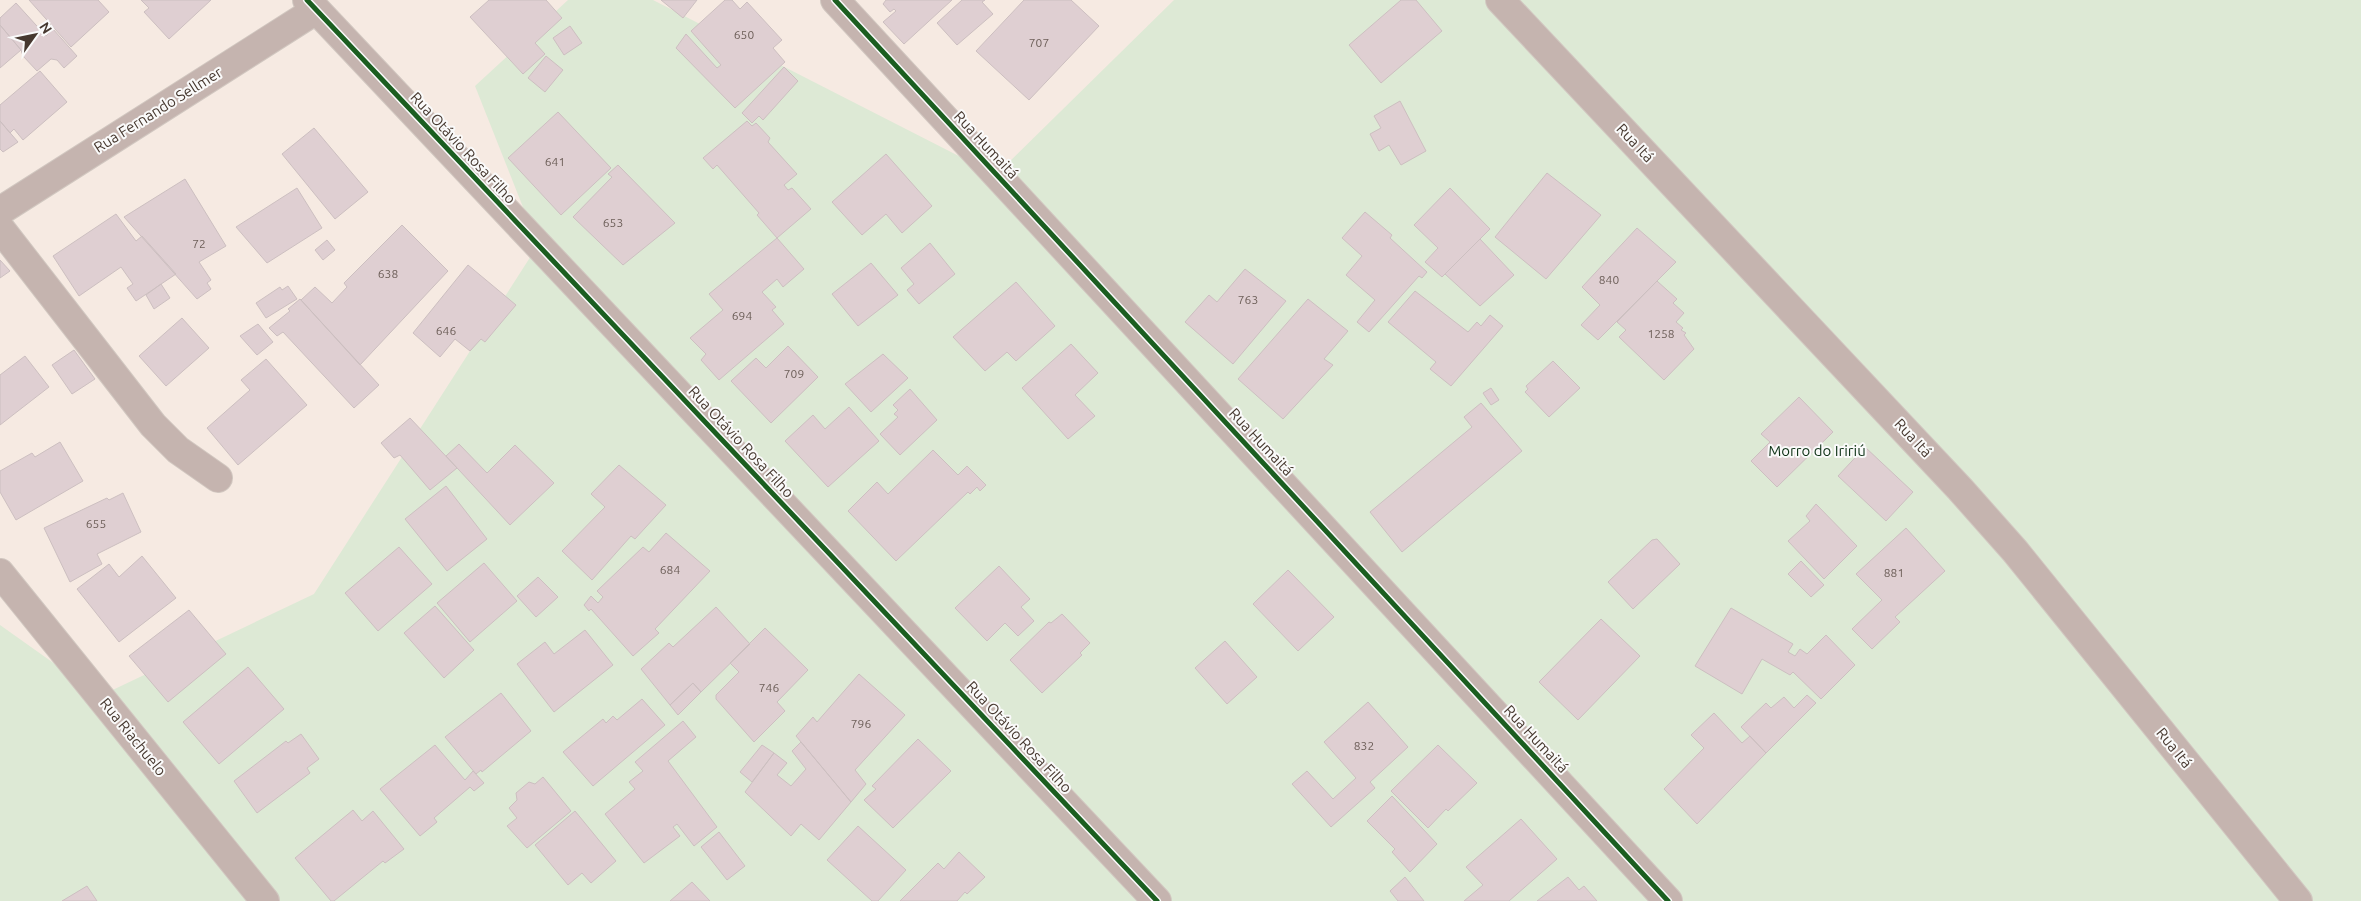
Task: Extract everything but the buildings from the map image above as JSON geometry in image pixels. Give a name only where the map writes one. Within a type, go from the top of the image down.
[{"type":"street","name":"Rua Humaitá","points":[[835,0],[1668,901]]},
{"type":"street","name":"Rua Itá","points":[[1500,0],[1973,502],[2015,551],[2298,901]]},
{"type":"street","name":"Rua Fernando Sellmer","points":[[0,211],[312,5]]},
{"type":"street","name":"Rua Otávio Rosa Filho","points":[[312,5],[1157,901]]},
{"type":"street","points":[[0,228],[153,425],[178,450],[218,478]]},
{"type":"street","name":"Rua Riachuelo","points":[[0,573],[265,901]]},
{"type":"green space","name":"Morro do Iririú","points":[[568,0],[653,0],[996,175],[1174,0],[2361,0],[2361,901],[0,901],[0,625],[100,696],[314,594],[538,245],[475,86]]},
{"type":"cycle path","points":[[307,0],[1157,901]]},
{"type":"cycle path","points":[[835,0],[1668,901]]}]
